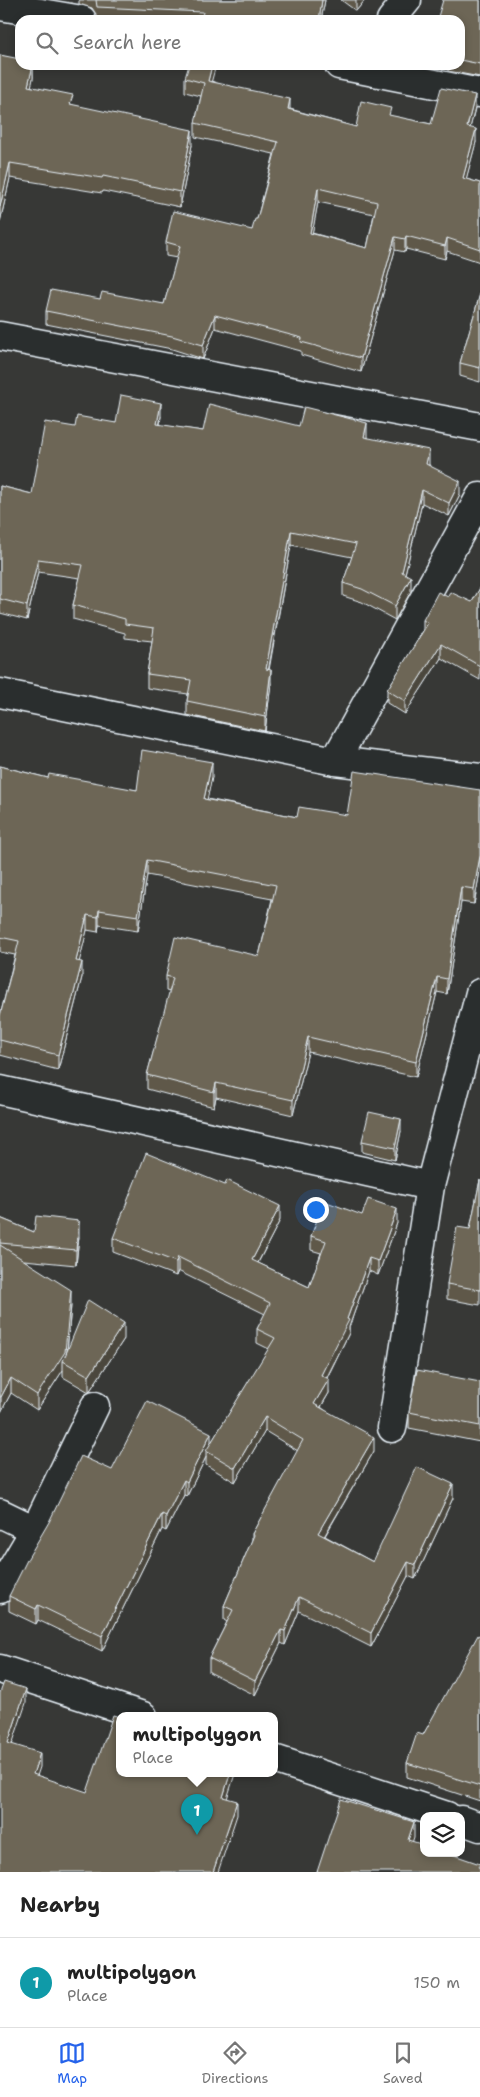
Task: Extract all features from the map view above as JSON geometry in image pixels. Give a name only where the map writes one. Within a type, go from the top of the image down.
[{"type":"street","points":[[396,15],[407,0]]},
{"type":"street","points":[[0,6],[53,15]]},
{"type":"street","points":[[369,70],[480,93]]},
{"type":"street","points":[[0,336],[480,427]]},
{"type":"street","points":[[335,761],[480,497]]},
{"type":"street","points":[[0,693],[335,761],[480,778]]},
{"type":"street","points":[[392,1428],[430,1186],[480,993]]},
{"type":"street","points":[[0,1090],[430,1186]]},
{"type":"street","points":[[0,1589],[35,1530],[95,1406]]},
{"type":"street","points":[[0,1513],[35,1530]]},
{"type":"street","points":[[0,1669],[131,1712]]},
{"type":"street","points":[[278,1760],[435,1812]]},
{"type":"street","points":[[465,1821],[480,1826]]},
{"type":"building","points":[[96,0],[322,0],[320,15],[202,15],[203,12],[97,7]]},
{"type":"building","points":[[443,0],[480,0],[480,64],[465,61],[465,15],[438,15]]},
{"type":"building","points":[[0,55],[15,58],[15,70],[32,70],[28,86],[73,95],[70,104],[192,130],[180,192],[103,176],[102,178],[10,163],[0,207]]},
{"type":"building","points":[[187,70],[211,70],[208,81],[290,99],[288,109],[356,127],[361,101],[391,108],[389,115],[431,124],[441,88],[475,95],[467,127],[476,129],[463,178],[480,183],[480,249],[447,238],[445,246],[406,236],[405,239],[395,237],[361,358],[301,342],[302,338],[215,315],[203,345],[172,336],[46,311],[51,290],[100,299],[102,292],[164,304],[180,246],[166,242],[173,211],[252,230],[255,219],[257,219],[278,142],[195,123],[204,83],[185,78]],"holes":[[[318,188],[377,202],[367,248],[310,233]]]},
{"type":"building","points":[[480,294],[480,368],[460,363]]},
{"type":"building","points":[[121,395],[161,403],[157,424],[203,431],[209,404],[299,426],[304,407],[367,423],[364,437],[429,450],[426,464],[460,481],[449,503],[422,490],[402,572],[411,577],[395,606],[362,589],[343,583],[356,544],[291,531],[266,669],[271,670],[265,717],[187,701],[191,680],[147,674],[154,628],[125,624],[125,619],[73,605],[83,565],[38,559],[27,606],[0,599],[0,486],[32,494],[45,422],[75,427],[77,416],[116,423]]},
{"type":"building","points":[[480,588],[480,666],[441,644],[405,701],[387,690],[428,623],[423,620],[438,592],[448,597],[450,592],[472,602]]},
{"type":"building","points":[[142,750],[212,762],[204,799],[297,817],[299,807],[347,815],[354,771],[480,790],[480,856],[474,889],[461,887],[447,979],[437,977],[416,1062],[308,1037],[293,1100],[216,1083],[214,1092],[147,1075],[173,978],[166,976],[175,937],[259,956],[276,885],[147,860],[138,916],[99,910],[98,917],[87,915],[76,961],[82,962],[58,1055],[0,1040],[0,1016],[19,941],[0,937],[0,766],[48,778],[49,774],[137,790]]},
{"type":"building","points":[[369,1112],[401,1119],[395,1148],[362,1141]]},
{"type":"building","points":[[146,1153],[225,1185],[227,1180],[280,1206],[252,1260],[309,1287],[326,1241],[311,1236],[324,1201],[362,1215],[368,1199],[397,1209],[378,1261],[369,1258],[347,1319],[349,1320],[321,1375],[329,1379],[314,1404],[374,1437],[318,1533],[373,1562],[417,1467],[453,1484],[415,1565],[408,1562],[371,1633],[299,1597],[285,1631],[281,1630],[255,1681],[209,1658],[233,1610],[224,1606],[254,1535],[252,1534],[303,1440],[265,1417],[235,1468],[206,1451],[275,1338],[257,1329],[270,1303],[178,1257],[176,1262],[113,1238]]},
{"type":"building","points":[[480,1180],[480,1290],[447,1284],[457,1227],[470,1229]]},
{"type":"building","points":[[36,1216],[79,1221],[76,1250],[0,1243],[0,1218],[34,1232]]},
{"type":"building","points":[[0,1245],[71,1290],[65,1352],[37,1395],[11,1378],[0,1397]]},
{"type":"building","points":[[88,1300],[124,1323],[89,1376],[63,1361]]},
{"type":"building","points":[[417,1370],[480,1382],[480,1426],[409,1412]]},
{"type":"building","points":[[147,1401],[211,1433],[187,1482],[184,1480],[166,1516],[162,1514],[102,1636],[38,1605],[36,1609],[9,1596],[49,1522],[81,1456],[112,1470]]},
{"type":"building","points":[[478,1635],[480,1636],[480,1786],[407,1763],[417,1733],[423,1735]]},
{"type":"building","points":[[4,1682],[26,1689],[8,1743],[40,1753],[33,1774],[87,1792],[113,1715],[116,1716],[116,1777],[229,1777],[223,1797],[237,1801],[213,1872],[0,1872],[0,1693]]},
{"type":"building","points":[[341,1799],[414,1822],[408,1840],[420,1844],[420,1857],[460,1857],[480,1864],[478,1867],[480,1872],[317,1872]]},
{"type":"place","name":"multipolygon","points":[[197,1835]]}]
